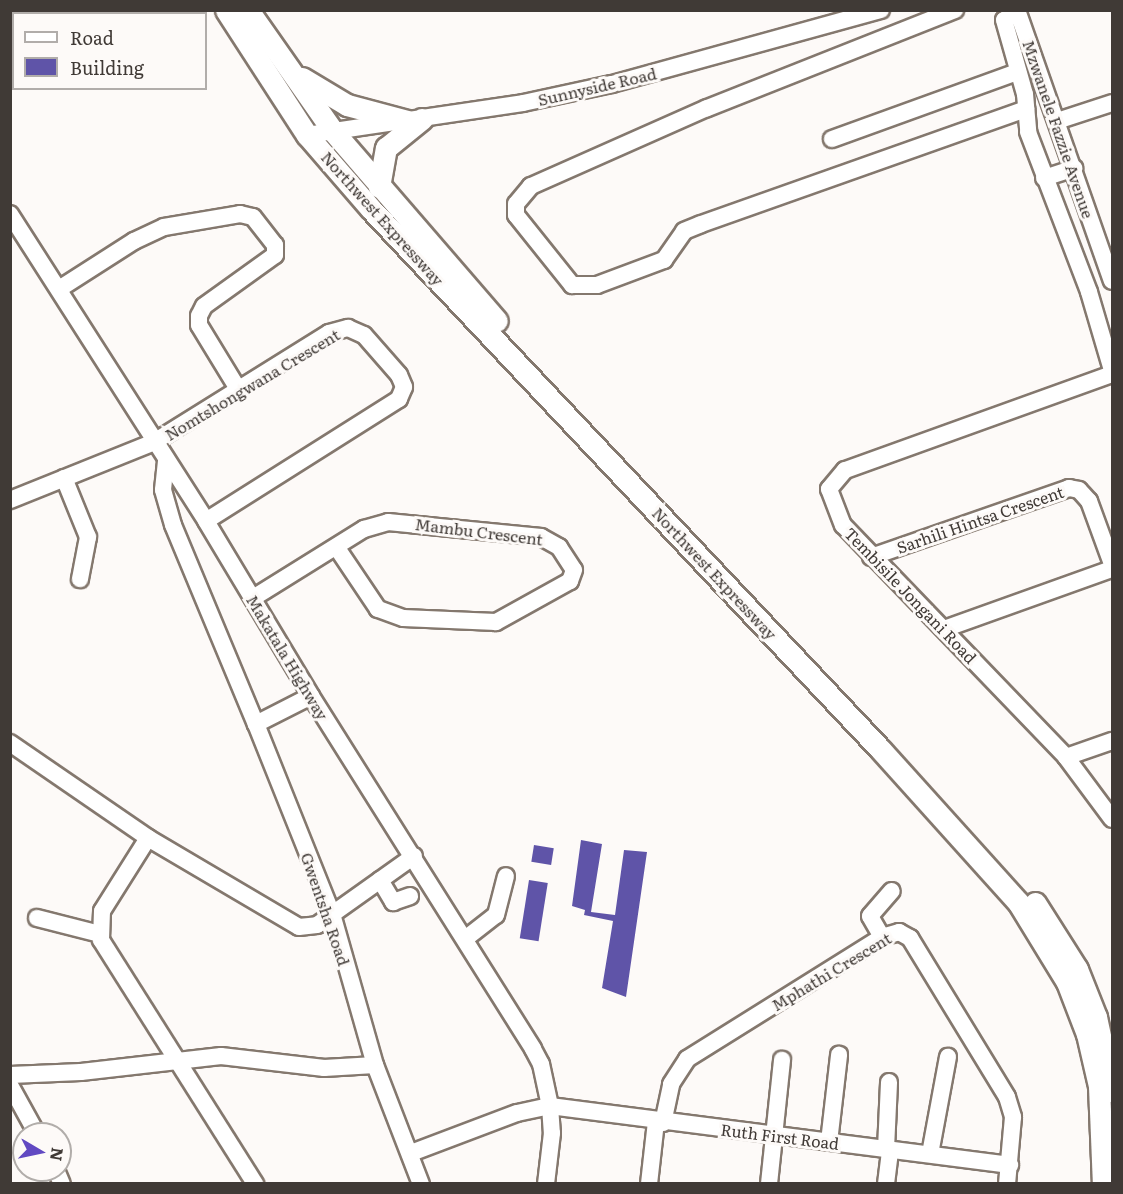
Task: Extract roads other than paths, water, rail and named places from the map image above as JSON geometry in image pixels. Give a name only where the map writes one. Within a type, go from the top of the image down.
[{"type":"main road","name":"Northwest Expressway","points":[[226,10],[307,135],[371,209],[873,742],[1018,902],[1067,982],[1087,1034],[1099,1086],[1103,1184]]},
{"type":"main road","name":"Northwest Expressway","points":[[248,10],[276,56],[332,130],[482,304],[985,841],[1021,885],[1053,928],[1077,969],[1096,1017],[1113,1092]]},
{"type":"main road","points":[[276,56],[332,99],[415,120]]},
{"type":"main road","points":[[379,187],[386,148],[415,120]]},
{"type":"street","name":"Sunnyside Road","points":[[307,135],[415,120],[612,84],[881,10]]},
{"type":"street","points":[[955,10],[707,108],[531,186],[516,204],[516,215],[572,285],[597,285],[664,260],[684,231],[701,224],[1026,109]]},
{"type":"street","points":[[1009,14],[1031,145],[1089,292],[1113,370]]},
{"type":"street","name":"Mzwanele Fazzie Avenue","points":[[1009,14],[1057,121],[1113,281]]},
{"type":"street","points":[[832,139],[1017,72]]},
{"type":"street","points":[[1057,121],[1113,103]]},
{"type":"street","points":[[1044,178],[1074,168]]},
{"type":"street","name":"Makatala Highway","points":[[10,214],[165,461],[206,521],[310,696],[414,856],[541,1064],[550,1106],[552,1133],[546,1184]]},
{"type":"street","points":[[59,289],[149,233],[240,214],[253,217],[275,245],[274,255],[204,306],[199,316],[199,325],[238,389]]},
{"type":"street","name":"Nomtshongwana Crescent","points":[[10,500],[154,442],[329,333],[348,328],[364,335],[399,375],[404,387],[389,407],[206,521]]},
{"type":"street","name":"Tembisile Jongani Road","points":[[1113,374],[837,475],[829,489],[832,504],[843,525],[871,558],[944,629],[1066,757],[1113,819]]},
{"type":"street","name":"Gwentsha Road","points":[[165,461],[163,489],[173,525],[332,914],[375,1065],[411,1153],[421,1184]]},
{"type":"street","points":[[64,478],[88,537],[80,579]]},
{"type":"street","name":"Sarhili Hintsa Crescent","points":[[871,558],[1069,488],[1079,490],[1089,501],[1113,564]]},
{"type":"street","name":"Mambu Crescent","points":[[253,598],[337,548],[364,529],[401,522],[541,537],[559,546],[573,570],[570,581],[496,622],[403,618],[378,609],[337,548]]},
{"type":"street","points":[[944,629],[1113,569]]},
{"type":"street","points":[[256,724],[310,696]]},
{"type":"street","points":[[1066,757],[1113,741]]},
{"type":"street","points":[[10,743],[148,838],[299,927],[312,928],[414,856]]},
{"type":"street","points":[[148,838],[102,911],[100,934],[255,1184]]},
{"type":"street","points":[[465,939],[496,915],[506,876]]},
{"type":"street","points":[[380,880],[393,902],[410,896]]},
{"type":"street","points":[[882,937],[870,916],[892,891]]},
{"type":"street","points":[[37,918],[100,934]]},
{"type":"street","name":"Mphathi Crescent","points":[[649,1184],[670,1084],[687,1059],[882,937],[899,932],[910,938],[1007,1097],[1013,1117],[1008,1184]]},
{"type":"street","points":[[829,1142],[839,1055]]},
{"type":"street","points":[[10,1075],[81,1072],[176,1059],[221,1056],[324,1068],[375,1065]]},
{"type":"street","points":[[930,1154],[948,1057]]},
{"type":"street","points":[[769,1184],[782,1060]]},
{"type":"street","points":[[886,1184],[889,1083]]},
{"type":"street","points":[[10,1085],[30,1122]]},
{"type":"street","points":[[411,1153],[517,1113],[550,1106]]},
{"type":"street","name":"Ruth First Road","points":[[550,1106],[660,1123],[1010,1165]]}]
